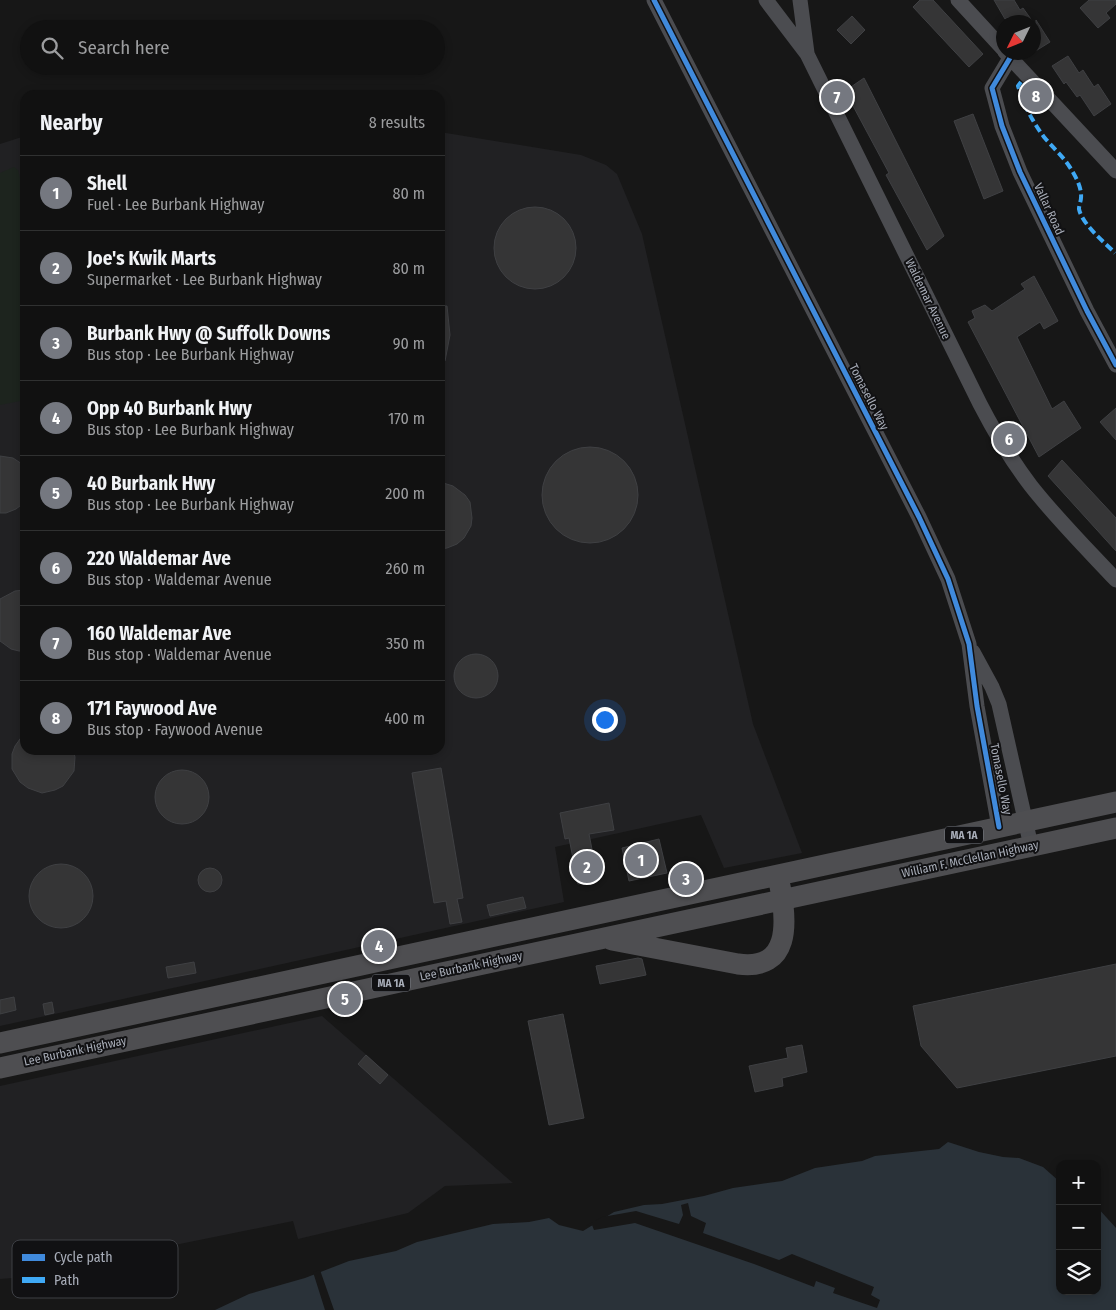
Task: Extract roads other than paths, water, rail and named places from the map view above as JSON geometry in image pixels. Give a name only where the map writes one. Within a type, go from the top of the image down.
[{"type":"highway","name":"William F. McClellan Highway","points":[[812,868],[1116,802]]},
{"type":"highway","name":"William F. McClellan Highway","points":[[824,891],[1116,828]]},
{"type":"highway","name":"Lee Burbank Highway","points":[[0,1042],[812,868]]},
{"type":"highway","points":[[602,938],[738,964],[758,963],[772,956],[781,943],[785,925],[783,900],[778,876]]},
{"type":"highway","name":"Lee Burbank Highway","points":[[0,1068],[824,891]]},
{"type":"street","name":"Tomasello Way","points":[[654,0],[934,548],[954,595],[969,644],[978,713],[999,827]]},
{"type":"street","name":"Waldemar Avenue","points":[[766,0],[807,54],[975,395],[998,437],[1021,473],[1040,497],[1116,580]]},
{"type":"street","points":[[800,0],[807,54]]},
{"type":"street","points":[[958,0],[996,43]]},
{"type":"street","name":"Vallar Road","points":[[1004,60],[992,88],[1002,126],[1020,172],[1106,349],[1116,365]]},
{"type":"street","points":[[1012,60],[1116,171]]},
{"type":"street","name":"Tomasello Way","points":[[969,644],[999,704],[1031,846]]},
{"type":"place","name":"171 Faywood Ave","points":[[1036,96]]},
{"type":"place","name":"160 Waldemar Ave","points":[[837,97]]},
{"type":"place","name":"220 Waldemar Ave","points":[[1009,439]]},
{"type":"place","name":"Shell","points":[[641,860]]},
{"type":"place","name":"Joe's Kwik Marts","points":[[587,867]]},
{"type":"place","name":"Burbank Hwy @ Suffolk Downs","points":[[686,879]]},
{"type":"place","name":"Opp 40 Burbank Hwy","points":[[379,946]]},
{"type":"place","name":"40 Burbank Hwy","points":[[345,999]]}]
